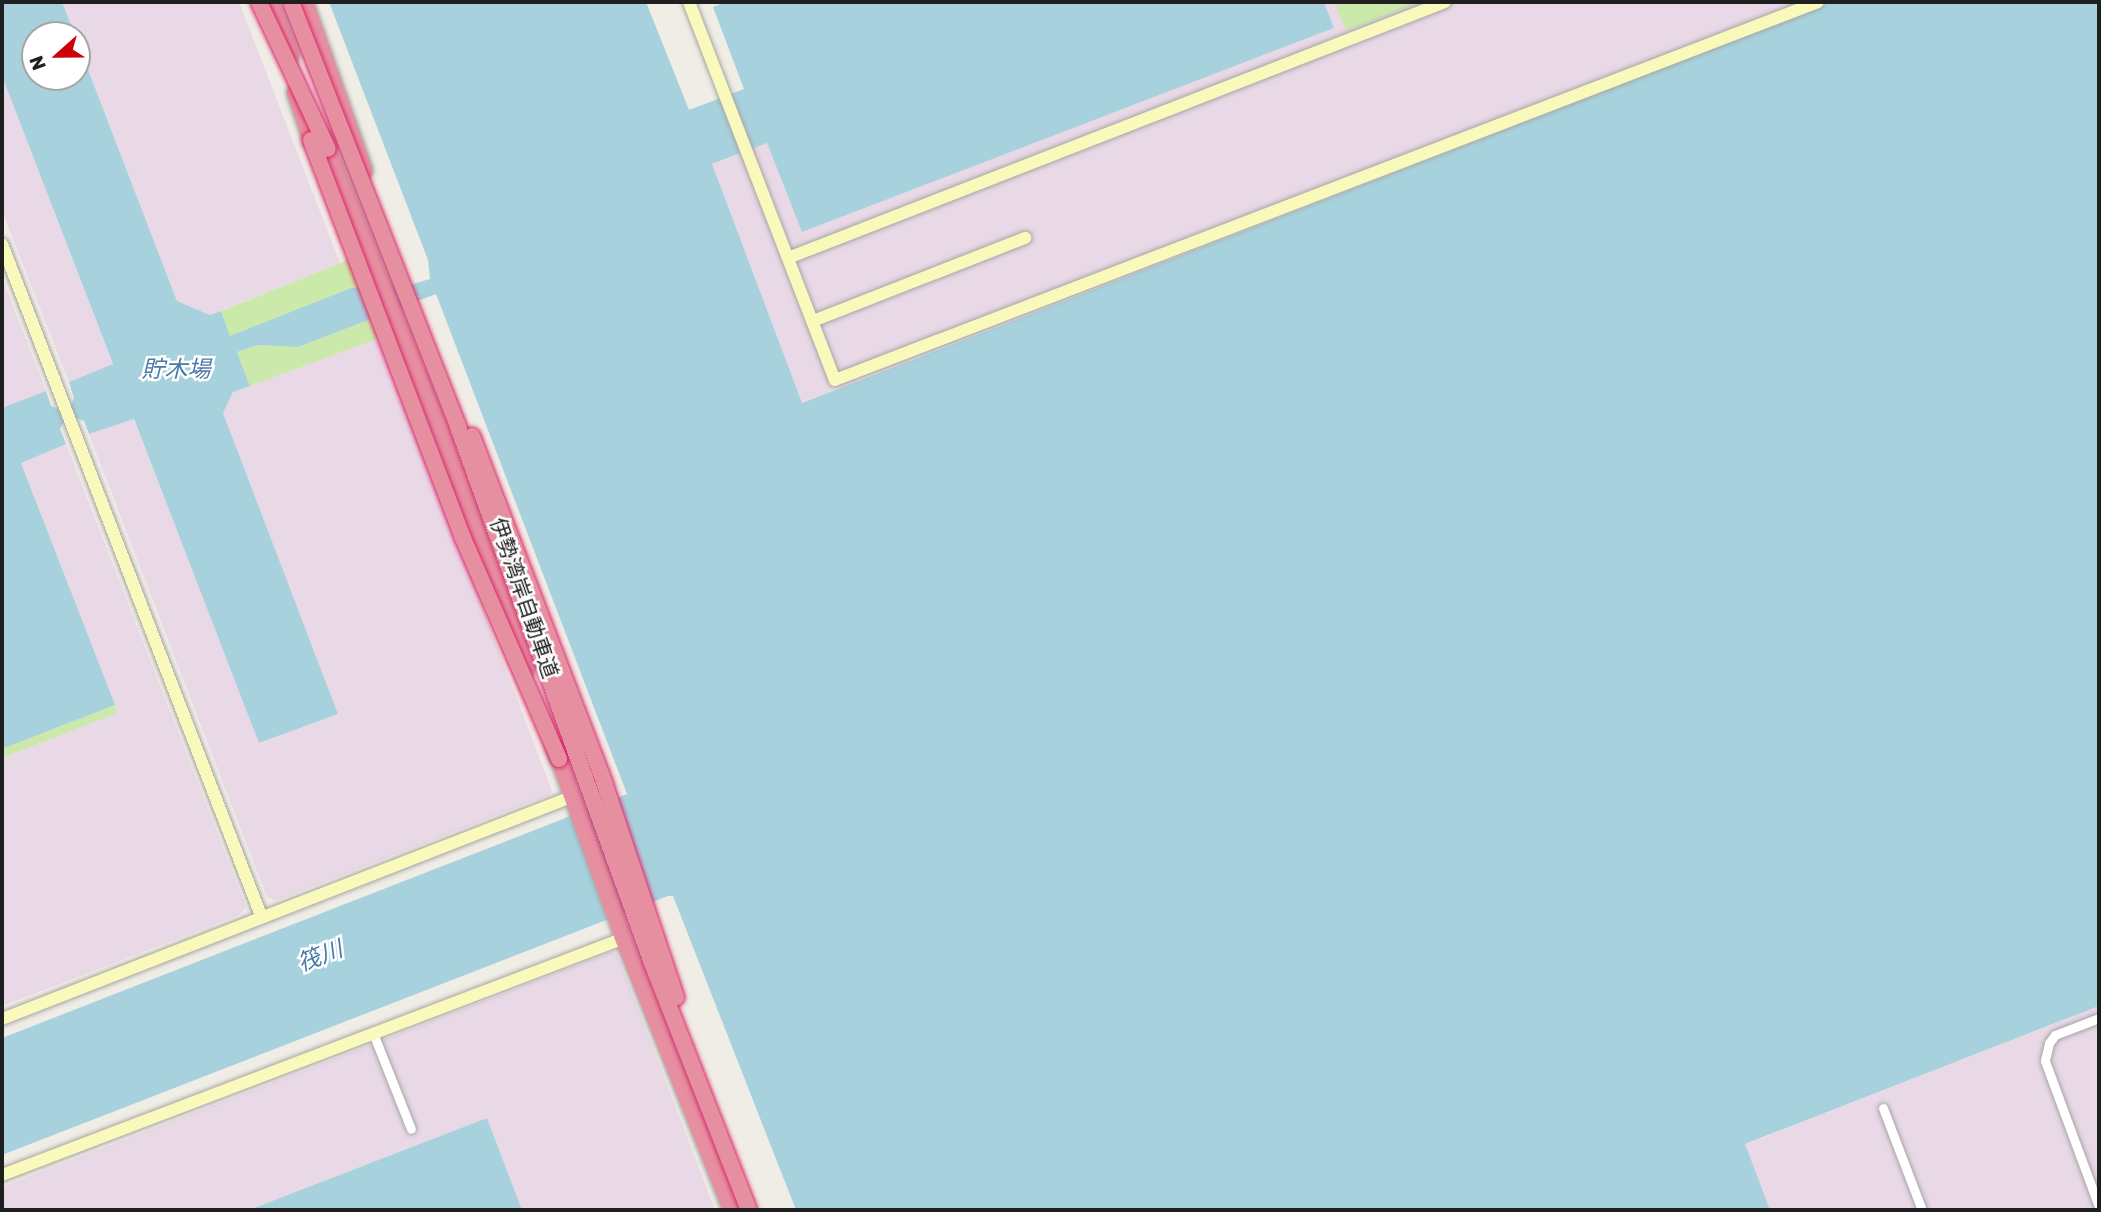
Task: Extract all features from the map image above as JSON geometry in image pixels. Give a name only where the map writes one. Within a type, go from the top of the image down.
[{"type":"highway","points":[[259,2],[328,149]]},
{"type":"highway","name":"伊勢湾岸自動車道","points":[[270,2],[442,432],[623,938],[731,1210]]},
{"type":"highway","name":"伊勢湾岸自動車道","points":[[291,2],[414,324],[495,524],[652,963],[749,1210]]},
{"type":"highway","points":[[305,2],[414,324],[460,412],[519,553],[605,785],[681,1014],[727,1138],[743,1194]]},
{"type":"highway","points":[[276,33],[311,140],[439,477],[559,760]]},
{"type":"street","points":[[689,2],[835,380],[1818,2]]},
{"type":"street","points":[[788,258],[1445,2]]},
{"type":"street","points":[[813,321],[1026,238]]},
{"type":"street","points":[[2,244],[262,918]]},
{"type":"street","points":[[2,1019],[566,799]]},
{"type":"street","points":[[2,1175],[619,940]]},
{"type":"street","points":[[2099,1018],[2055,1035],[2049,1043],[2045,1061],[2099,1207]]},
{"type":"street","points":[[373,1033],[411,1129]]},
{"type":"street","points":[[1883,1108],[1922,1210]]},
{"type":"shaded area","points":[[62,2],[239,2],[340,263],[210,315],[177,301],[91,77],[91,21],[69,21]]},
{"type":"shaded area","points":[[1324,2],[1832,2],[801,403],[711,165],[767,143],[802,232],[1334,28]]},
{"type":"shaded area","points":[[2,76],[113,365],[69,382],[2,211]]},
{"type":"shaded area","points":[[2,278],[46,391],[2,408]]},
{"type":"shaded area","points":[[380,338],[552,791],[549,795],[275,901],[267,897],[89,434],[133,418],[260,743],[338,714],[223,413],[233,392]]},
{"type":"shaded area","points":[[66,444],[246,907],[239,915],[2,1006],[2,758],[117,712],[21,462]]},
{"type":"shaded area","points":[[611,952],[617,954],[715,1210],[522,1210],[487,1118],[249,1210],[2,1210],[2,1187]]},
{"type":"shaded area","points":[[2099,1006],[2099,1210],[1770,1210],[1744,1145]]},
{"type":"green space","points":[[1334,2],[1422,2],[1346,31]]},
{"type":"green space","points":[[350,259],[362,287],[351,288],[230,337],[221,311]]},
{"type":"green space","points":[[373,318],[380,338],[250,386],[237,352],[258,345],[298,347]]},
{"type":"green space","points":[[115,705],[117,713],[2,758],[2,749]]},
{"type":"water","points":[[2,2],[62,2],[69,21],[21,21],[21,91],[91,91],[91,77],[177,301],[210,315],[221,311],[230,336],[351,288],[413,284],[430,279],[428,260],[329,2],[646,2],[689,110],[744,89],[713,7],[725,2],[1324,2],[1334,28],[802,232],[767,143],[712,164],[802,403],[1832,2],[2099,2],[2099,1006],[1745,1144],[1770,1210],[796,1210],[673,896],[668,896],[2,1155],[2,1038],[627,794],[436,294],[298,347],[258,345],[237,352],[250,386],[233,392],[223,413],[338,714],[259,743],[134,419],[89,434],[84,421],[76,418],[64,422],[60,429],[66,444],[21,463],[115,705],[2,749],[2,408],[46,391],[51,406],[59,409],[71,405],[74,398],[69,382],[113,364],[2,76]]},
{"type":"water","points":[[487,1118],[522,1210],[249,1210]]},
{"type":"water label","name":"貯木場","points":[[176,369]]},
{"type":"water label","name":"筏川","points":[[320,956]]}]
